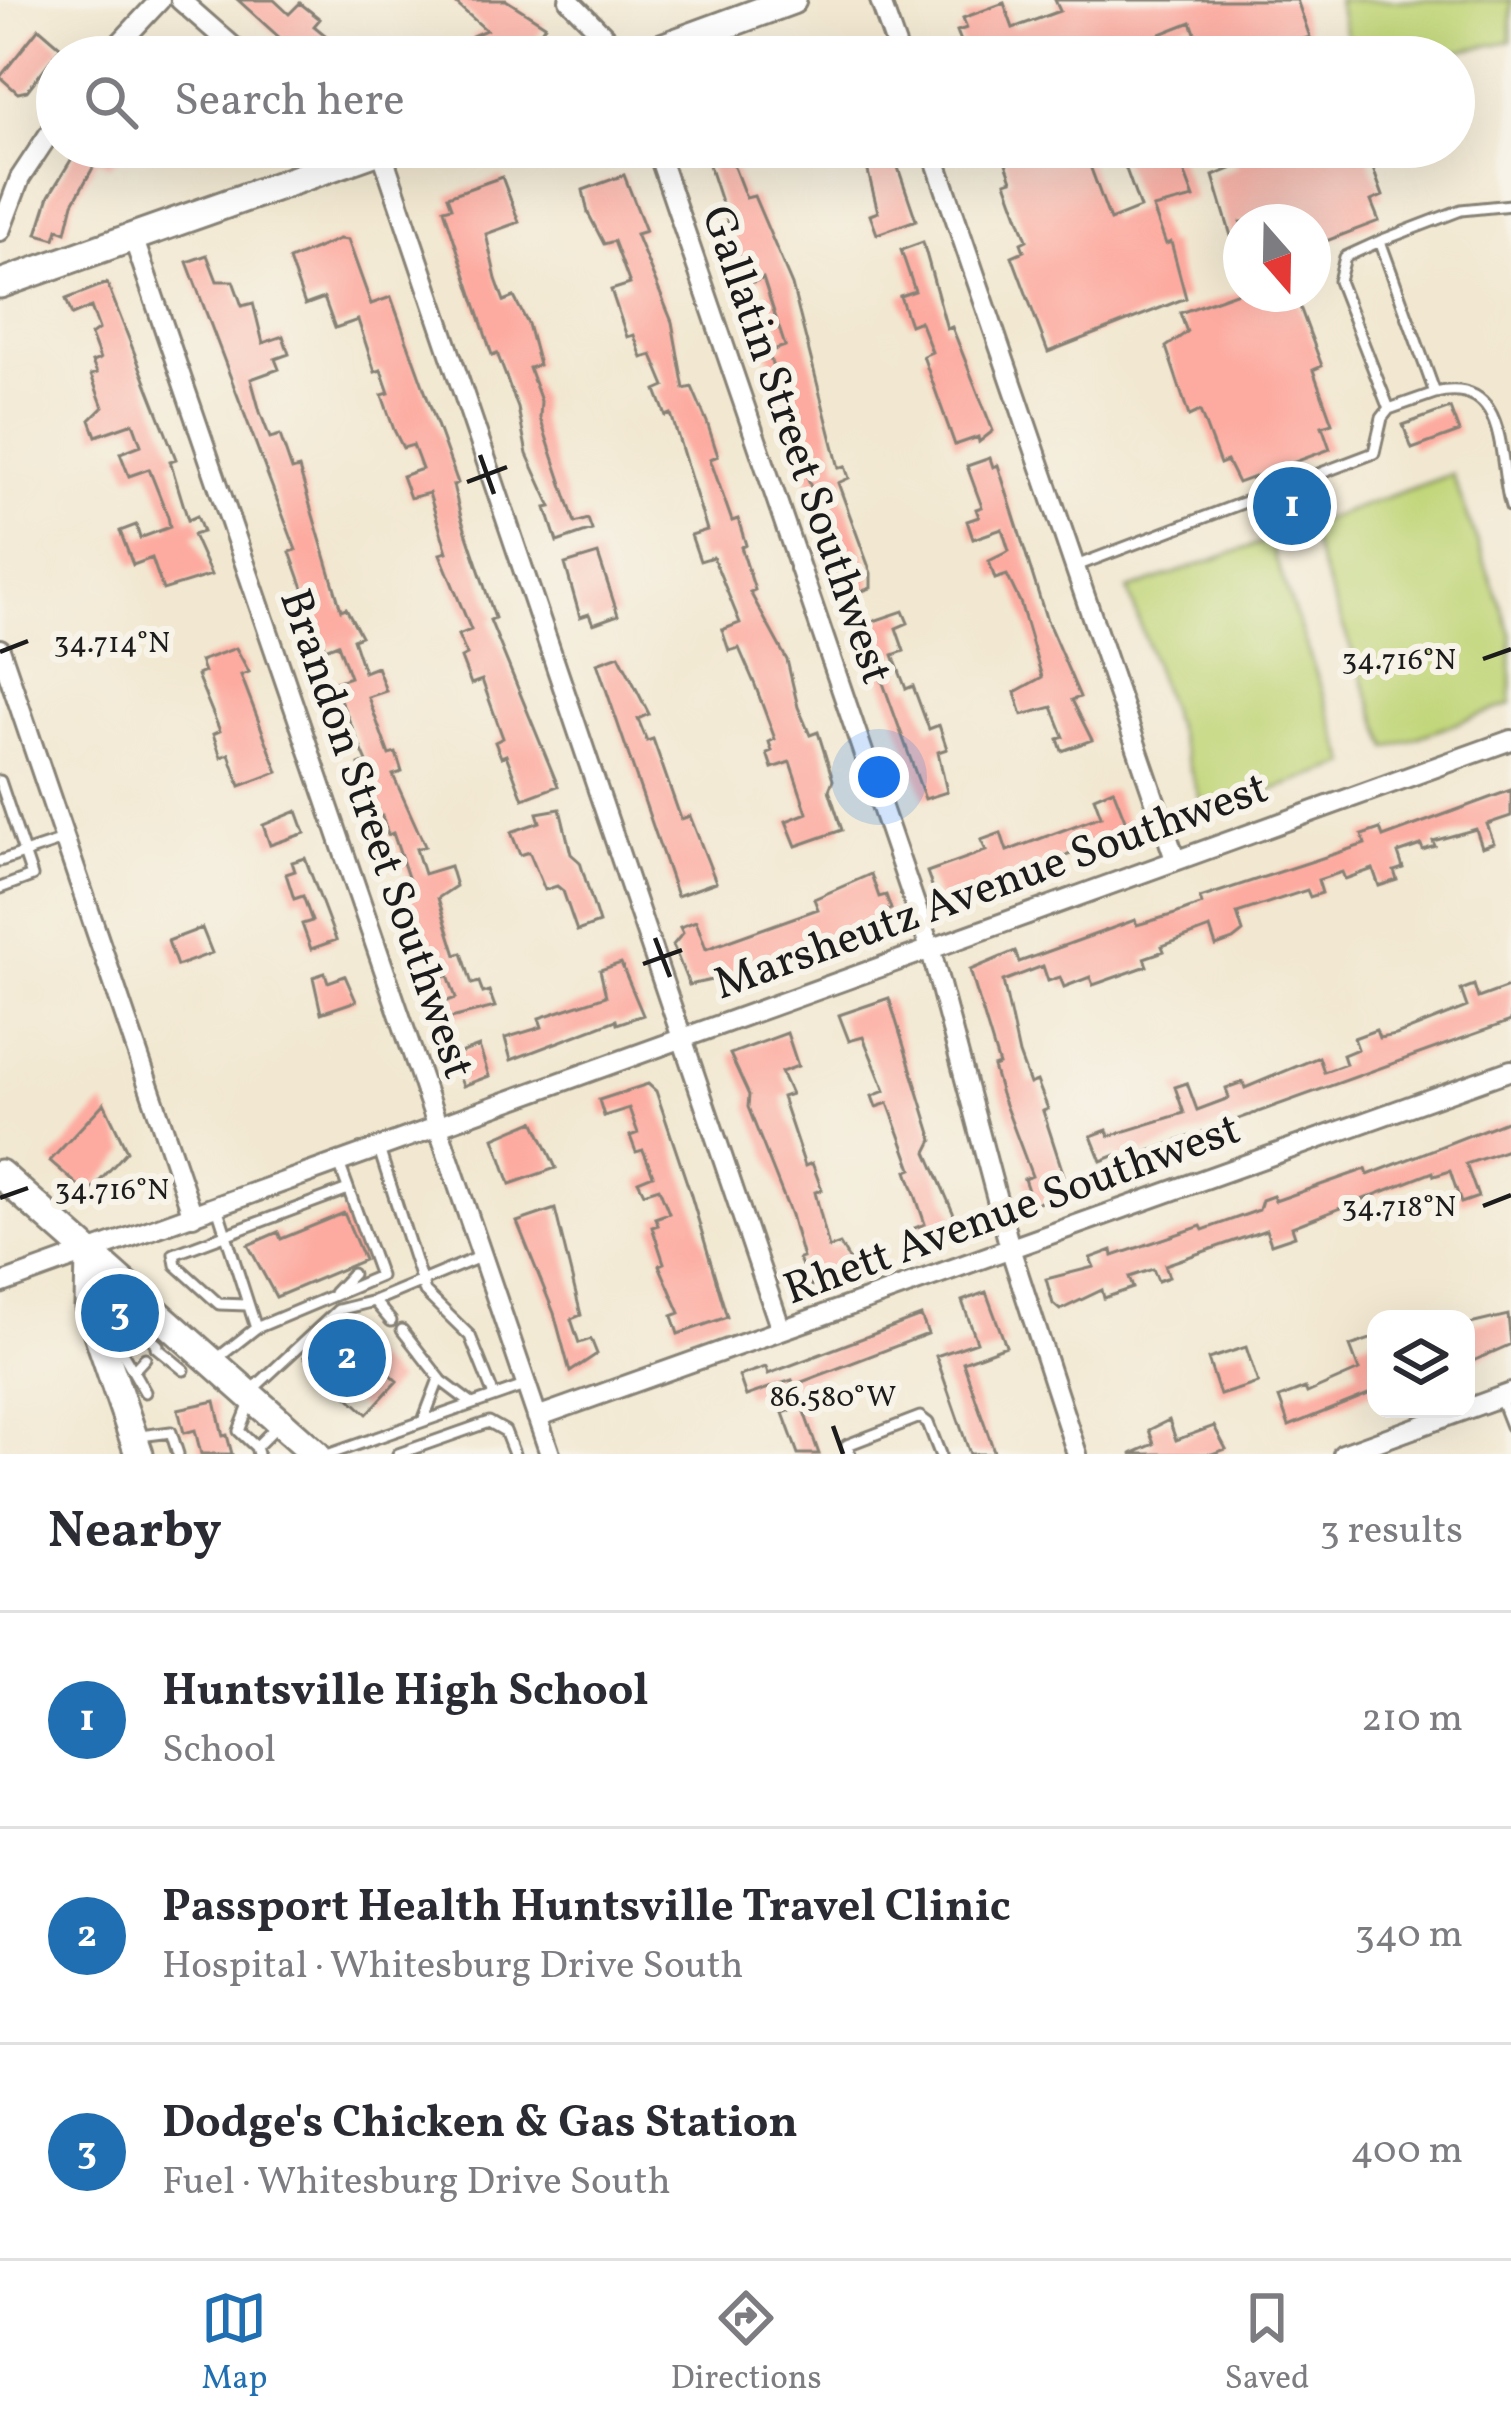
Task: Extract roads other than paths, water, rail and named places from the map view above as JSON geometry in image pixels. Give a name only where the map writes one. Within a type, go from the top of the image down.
[{"type":"main road","points":[[694,36],[791,0]]},
{"type":"main road","points":[[0,284],[308,168]]},
{"type":"main road","points":[[0,1174],[90,1252],[134,1308],[195,1366],[251,1396],[316,1454]]},
{"type":"main road","points":[[90,1252],[89,1307],[140,1395],[136,1446]]},
{"type":"street","points":[[127,36],[160,0]]},
{"type":"street","points":[[180,0],[221,36]]},
{"type":"street","points":[[569,0],[604,36]]},
{"type":"street","points":[[880,0],[893,36]]},
{"type":"street","points":[[0,231],[20,178],[36,154]]},
{"type":"street","points":[[392,168],[781,1330]]},
{"type":"street","name":"Gallatin Street Southwest","points":[[663,168],[931,951],[1010,1248],[1078,1454]]},
{"type":"street","points":[[938,168],[1175,860]]},
{"type":"street","name":"Brandon Street Southwest","points":[[133,237],[550,1454]]},
{"type":"street","points":[[0,649],[4,678],[194,1216]]},
{"type":"street","name":"Marsheutz Avenue Southwest","points":[[0,1284],[1511,740]]},
{"type":"street","name":"Rhett Avenue Southwest","points":[[537,1417],[1511,1070]]},
{"type":"street","points":[[1343,1454],[1506,1395]]},
{"type":"lane","points":[[1389,409],[1338,273],[1351,252],[1461,211],[1511,205]]},
{"type":"lane","points":[[1379,241],[1435,393]]},
{"type":"lane","points":[[1074,566],[1374,453],[1382,418],[1389,409],[1435,393],[1471,394],[1492,408],[1500,427],[1511,507]]},
{"type":"lane","points":[[0,781],[32,876],[0,888]]},
{"type":"lane","points":[[0,861],[63,840]]},
{"type":"lane","points":[[379,1148],[425,1292],[470,1336],[494,1396]]},
{"type":"lane","points":[[134,1308],[157,1346],[195,1366],[256,1328],[380,1276],[339,1163]]},
{"type":"lane","points":[[247,1305],[219,1304],[176,1265],[174,1254],[348,1189]]},
{"type":"lane","points":[[217,1207],[256,1328]]},
{"type":"lane","points":[[280,1422],[257,1450],[238,1431],[251,1396],[338,1310],[374,1301],[482,1256]]},
{"type":"lane","points":[[331,1297],[357,1272],[376,1265]]},
{"type":"lane","points":[[374,1301],[391,1321]]},
{"type":"lane","points":[[134,1308],[112,1351],[133,1371],[140,1395]]},
{"type":"lane","points":[[402,1330],[441,1380],[472,1404]]},
{"type":"lane","points":[[133,1371],[145,1358]]},
{"type":"lane","points":[[423,1421],[441,1380]]},
{"type":"lane","points":[[330,1454],[527,1384]]},
{"type":"lane","points":[[1506,1395],[1511,1426]]},
{"type":"lane","points":[[850,1454],[847,1445],[920,1417],[928,1423],[940,1454]]},
{"type":"lane","points":[[398,1454],[489,1422],[505,1431],[514,1454]]},
{"type":"lane","points":[[136,1446],[171,1432],[178,1454]]},
{"type":"place","name":"Huntsville High School","points":[[1292,506]]},
{"type":"place","name":"Dodge's Chicken & Gas Station","points":[[120,1313]]},
{"type":"place","name":"Passport Health Huntsville Travel Clinic","points":[[347,1358]]}]
